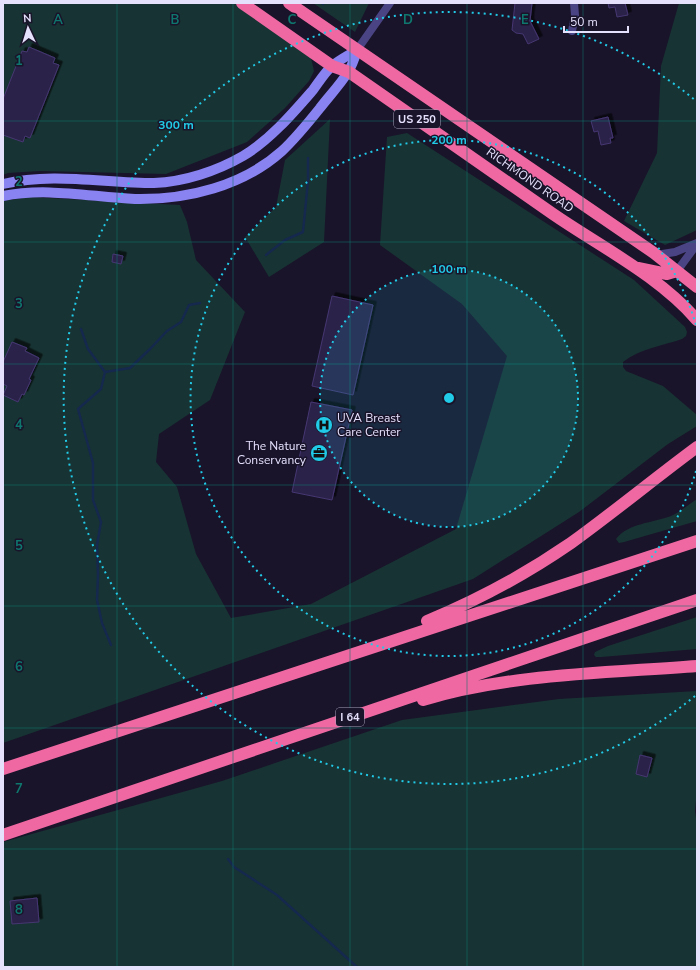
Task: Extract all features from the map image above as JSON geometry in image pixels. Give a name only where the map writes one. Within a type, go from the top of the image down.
[{"type":"highway","name":"RICHMOND ROAD","points":[[242,3],[332,66],[349,72],[633,267],[662,288],[695,320]]},
{"type":"highway","name":"RICHMOND ROAD","points":[[289,3],[656,255],[697,287]]},
{"type":"highway","points":[[633,267],[666,274],[678,271]]},
{"type":"highway","points":[[347,655],[373,640],[416,626],[468,603],[526,571],[571,543],[697,447]]},
{"type":"highway","points":[[3,769],[697,541]]},
{"type":"highway","name":"I 64","points":[[3,835],[697,600]]},
{"type":"highway","points":[[304,733],[449,693],[479,687],[569,676],[697,666]]},
{"type":"street","points":[[3,196],[52,191],[104,197],[156,199],[189,195],[216,187],[254,170],[282,151],[300,132],[349,72],[358,50],[390,3]]},
{"type":"street","points":[[572,31],[575,15],[574,3]]},
{"type":"street","points":[[3,184],[28,180],[61,178],[154,183],[186,178],[211,171],[244,156],[261,143],[305,99],[332,66],[358,50]]},
{"type":"street","points":[[656,255],[675,252],[697,243]]},
{"type":"street","points":[[678,271],[697,243]]},
{"type":"green space","points":[[3,3],[234,3],[311,58],[314,71],[309,81],[285,108],[247,142],[166,174],[40,171],[8,173],[3,175]]},
{"type":"green space","points":[[313,3],[369,3],[355,32]]},
{"type":"green space","points":[[679,3],[697,3],[697,230],[665,245],[624,221],[657,153],[661,66]]},
{"type":"green space","points":[[330,119],[324,242],[269,277],[245,237],[276,207],[285,160]]},
{"type":"green space","points":[[407,133],[634,280],[685,327],[687,332],[686,336],[682,339],[637,353],[623,362],[623,367],[626,371],[663,386],[697,415],[697,426],[668,444],[579,512],[473,579],[3,743],[3,201],[30,197],[180,205],[187,222],[196,260],[245,312],[210,400],[159,434],[156,462],[177,487],[196,554],[231,618],[311,604],[456,529],[507,356],[462,304],[380,245],[387,137]]},
{"type":"green space","points":[[697,499],[697,521],[624,542],[619,543],[616,539],[627,530],[641,524],[671,516]]},
{"type":"green space","points":[[697,617],[697,649],[601,657],[596,657],[594,655],[595,652],[608,646]]},
{"type":"green space","points":[[697,691],[697,790],[695,811],[697,824],[697,967],[3,967],[3,842],[222,781],[402,720],[559,699]]},
{"type":"building","points":[[515,3],[532,3],[530,21],[539,39],[528,44],[523,34],[516,33],[512,30]]},
{"type":"building","points":[[608,3],[625,3],[628,15],[617,17],[615,7],[609,8]]},
{"type":"building","points":[[29,47],[55,58],[53,63],[59,65],[30,138],[25,136],[23,142],[3,135],[3,99],[22,51],[27,52]]},
{"type":"building","points":[[608,117],[613,138],[610,138],[611,143],[601,145],[598,131],[594,132],[591,121]]},
{"type":"building","points":[[113,254],[123,256],[121,264],[112,262]]},
{"type":"building","points":[[332,296],[373,305],[353,395],[312,386]]},
{"type":"building","points":[[12,342],[27,348],[25,351],[39,358],[29,379],[31,380],[24,395],[22,394],[18,402],[3,395],[7,386],[3,384],[3,362]]},
{"type":"building","points":[[311,402],[352,410],[332,500],[292,492]]},
{"type":"building","points":[[640,755],[652,758],[647,777],[636,774]]},
{"type":"building","points":[[37,898],[39,922],[12,924],[10,901]]},
{"type":"waterway","points":[[266,255],[285,240],[303,232],[308,181],[308,158]]},
{"type":"waterway","points":[[111,645],[102,623],[97,600],[97,545],[101,522],[93,500],[93,463],[78,409],[101,389],[105,372],[130,368],[167,331],[181,322],[189,305],[200,303]]},
{"type":"waterway","points":[[81,329],[88,349],[105,372]]},
{"type":"waterway","points":[[228,859],[234,867],[277,895],[357,967]]},
{"type":"place","name":"UVA Breast Care Center","points":[[324,425]]},
{"type":"place","name":"The Nature Conservancy","points":[[319,453]]}]
